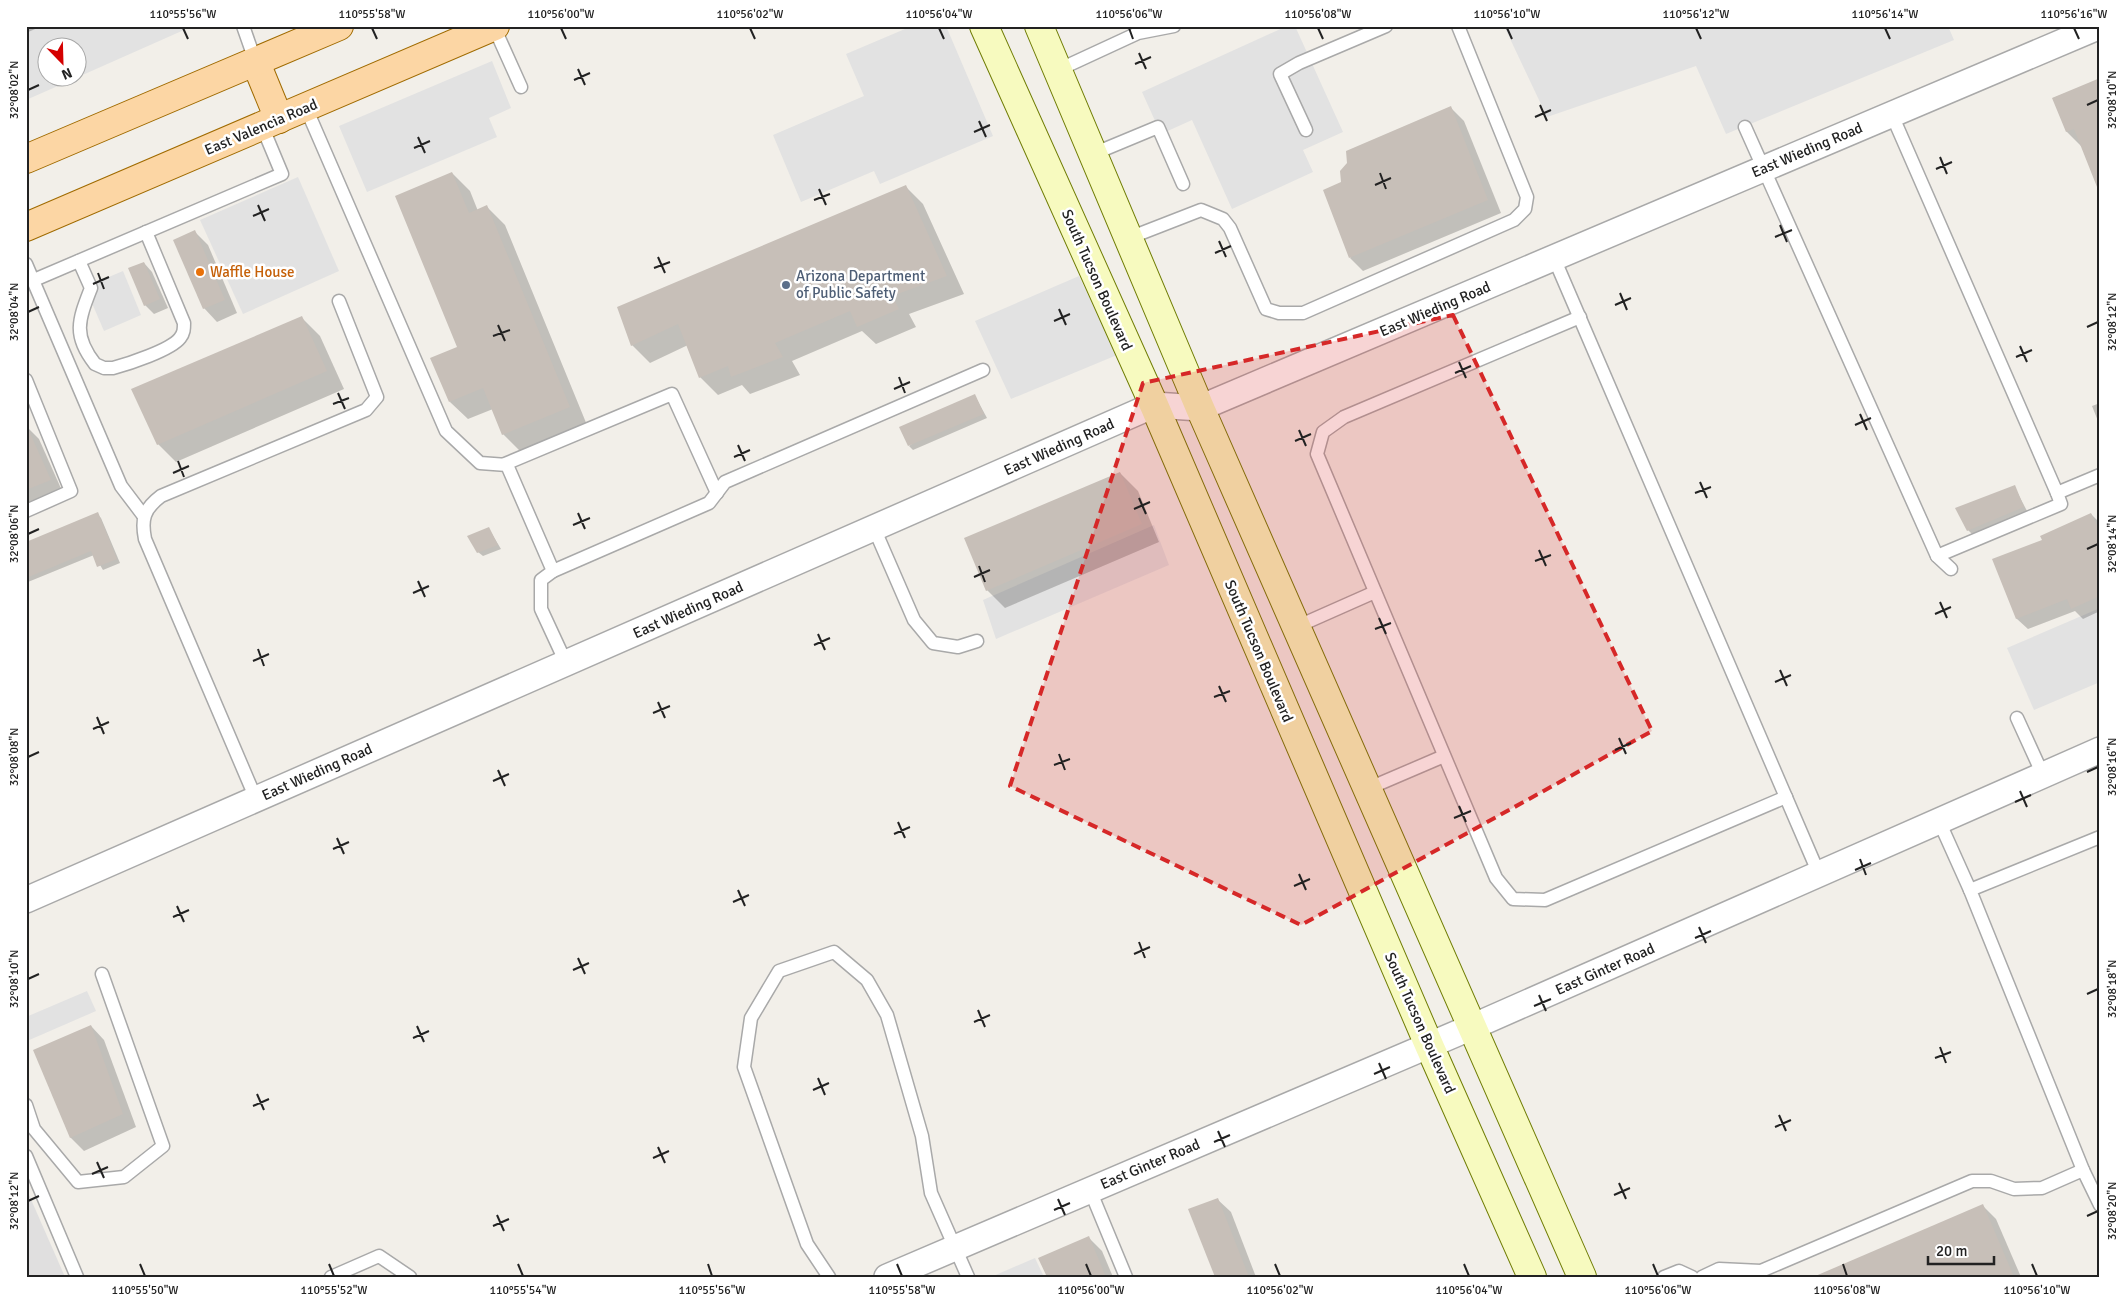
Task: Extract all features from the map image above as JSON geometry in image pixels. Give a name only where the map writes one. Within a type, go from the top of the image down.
[{"type":"main road","points":[[26,159],[256,63],[339,26]]},
{"type":"main road","name":"East Valencia Road","points":[[26,227],[495,26]]},
{"type":"main road","name":"South Tucson Boulevard","points":[[984,26],[1154,405],[1429,1045],[1532,1277]]},
{"type":"main road","points":[[1042,27],[1058,70],[1200,408],[1582,1277]]},
{"type":"main road","points":[[256,63],[270,123]]},
{"type":"street","name":"East Wieding Road","points":[[26,900],[1154,405],[1200,408],[2100,26]]},
{"type":"street","name":"East Ginter Road","points":[[888,1276],[1472,1027],[2100,750]]},
{"type":"lane","points":[[243,26],[256,63]]},
{"type":"lane","points":[[495,26],[521,87]]},
{"type":"lane","points":[[1058,70],[1138,33],[1174,26]]},
{"type":"lane","points":[[1306,130],[1280,74],[1299,63],[1386,26]]},
{"type":"lane","points":[[1128,238],[1201,210],[1223,218],[1230,228],[1266,309],[1279,313],[1303,313],[1514,220],[1525,209],[1527,197],[1458,26]]},
{"type":"lane","points":[[306,108],[446,431],[480,463],[505,464],[672,394],[717,493]]},
{"type":"lane","points":[[1892,115],[2058,493],[2061,504],[1937,556]]},
{"type":"lane","points":[[34,280],[282,174],[270,123]]},
{"type":"lane","points":[[1745,127],[1937,556],[1951,569]]},
{"type":"lane","points":[[1093,154],[1158,128],[1182,184]]},
{"type":"lane","points":[[79,261],[91,288],[79,320],[78,331],[95,364],[104,368],[113,368],[170,346],[179,340],[184,332],[184,323],[146,232]]},
{"type":"lane","points":[[1554,258],[1819,874]]},
{"type":"lane","points":[[26,264],[122,486],[143,515]]},
{"type":"lane","points":[[256,799],[145,539],[142,526],[143,515],[150,504],[161,496],[366,410],[377,397],[339,301]]},
{"type":"lane","points":[[1580,317],[1344,417],[1324,432],[1316,454],[1496,878],[1513,899],[1545,900],[1786,797]]},
{"type":"lane","points":[[566,663],[541,609],[542,580],[554,571],[709,503],[725,482],[983,370]]},
{"type":"lane","points":[[26,380],[71,491],[26,511]]},
{"type":"lane","points":[[505,464],[554,571]]},
{"type":"lane","points":[[2058,493],[2100,475]]},
{"type":"lane","points":[[874,528],[914,620],[933,643],[958,647],[977,641]]},
{"type":"lane","points":[[1296,627],[1375,592]]},
{"type":"lane","points":[[2017,718],[2042,775]]},
{"type":"lane","points":[[1368,789],[1444,756]]},
{"type":"lane","points":[[1939,821],[1970,890],[2100,1205]]},
{"type":"lane","points":[[1970,890],[2100,837]]},
{"type":"lane","points":[[829,1277],[807,1244],[744,1067],[751,1018],[779,971],[834,952],[867,980],[886,1015],[922,1136],[931,1194],[968,1277]]},
{"type":"lane","points":[[26,1104],[34,1129],[78,1182],[124,1177],[164,1146],[102,974]]},
{"type":"lane","points":[[26,1156],[77,1277]]},
{"type":"lane","points":[[1702,1277],[1719,1270],[1762,1271],[1972,1181],[1991,1181],[2014,1189],[2042,1188],[2084,1170]]},
{"type":"lane","points":[[1090,1190],[1126,1277]]},
{"type":"lane","points":[[331,1277],[379,1256],[410,1277]]},
{"type":"lane","points":[[1664,1277],[1679,1271],[1692,1277]]},
{"type":"highlighted area","points":[[1453,315],[1652,731],[1301,925],[1010,786],[1143,383]]},
{"type":"shaded area","points":[[37,26],[193,26],[88,73],[88,38],[38,38],[38,88],[53,88],[26,100],[26,31]]},
{"type":"shaded area","points":[[912,26],[946,26],[993,136],[880,184],[874,171],[801,202],[773,135],[864,96],[846,54]]},
{"type":"shaded area","points":[[1287,26],[1295,26],[1343,132],[1303,150],[1313,172],[1232,209],[1192,120],[1161,134],[1142,92]]},
{"type":"shaded area","points":[[1504,26],[1948,26],[1954,40],[1726,134],[1696,66],[1547,117]]},
{"type":"shaded area","points":[[492,61],[511,108],[489,118],[497,137],[367,192],[339,126]]},
{"type":"shaded area","points":[[298,177],[339,271],[243,314],[200,220]]},
{"type":"shaded area","points":[[123,271],[141,315],[104,331],[85,287]]},
{"type":"shaded area","points":[[1079,276],[1117,355],[1011,399],[975,321]]},
{"type":"shaded area","points":[[1154,525],[1169,565],[996,639],[983,600]]},
{"type":"shaded area","points":[[2100,608],[2100,682],[2034,710],[2007,648]]},
{"type":"shaded area","points":[[87,991],[96,1011],[27,1041],[26,1017]]},
{"type":"shaded area","points":[[26,1188],[65,1277],[26,1277]]},
{"type":"shaded area","points":[[1035,1258],[1044,1277],[991,1277]]},
{"type":"building","points":[[2100,78],[2099,192],[2074,129],[2066,132],[2052,98]]},
{"type":"building","points":[[1451,106],[1488,200],[1349,258],[1323,190],[1341,182],[1340,171],[1347,163],[1346,151]]},
{"type":"building","points":[[452,172],[469,213],[487,205],[570,407],[502,435],[483,388],[449,402],[430,358],[457,347],[395,196]]},
{"type":"building","points":[[906,185],[947,276],[892,296],[899,309],[857,327],[850,311],[775,343],[783,357],[731,377],[728,366],[699,378],[678,324],[631,346],[617,307]]},
{"type":"building","name":"Waffle House","points":[[195,230],[225,300],[203,309],[173,240]]},
{"type":"building","points":[[144,262],[160,299],[144,306],[128,268]]},
{"type":"building","points":[[302,316],[327,371],[157,445],[131,389]]},
{"type":"building","points":[[975,394],[984,414],[908,446],[899,427]]},
{"type":"building","points":[[26,424],[51,480],[26,490]]},
{"type":"building","points":[[1120,472],[1142,524],[986,591],[964,538]]},
{"type":"building","points":[[2015,485],[2024,507],[1967,531],[1955,508]]},
{"type":"building","points":[[98,512],[117,559],[97,567],[91,551],[26,578],[26,542]]},
{"type":"building","points":[[2091,513],[2100,532],[2100,596],[2071,609],[2067,599],[2016,619],[1992,559],[2042,540],[2040,536]]},
{"type":"building","points":[[489,527],[498,545],[477,553],[467,536]]},
{"type":"building","points":[[91,1025],[123,1114],[70,1138],[33,1050]]},
{"type":"building","points":[[1218,1198],[1249,1277],[1215,1277],[1188,1209]]},
{"type":"building","points":[[1983,1204],[2014,1277],[1813,1277]]},
{"type":"building","points":[[1089,1236],[1106,1277],[1047,1277],[1038,1258]]},
{"type":"place","name":"Waffle House","points":[[200,272]]},
{"type":"place","name":"Arizona Department of Public Safety","points":[[786,285]]}]
